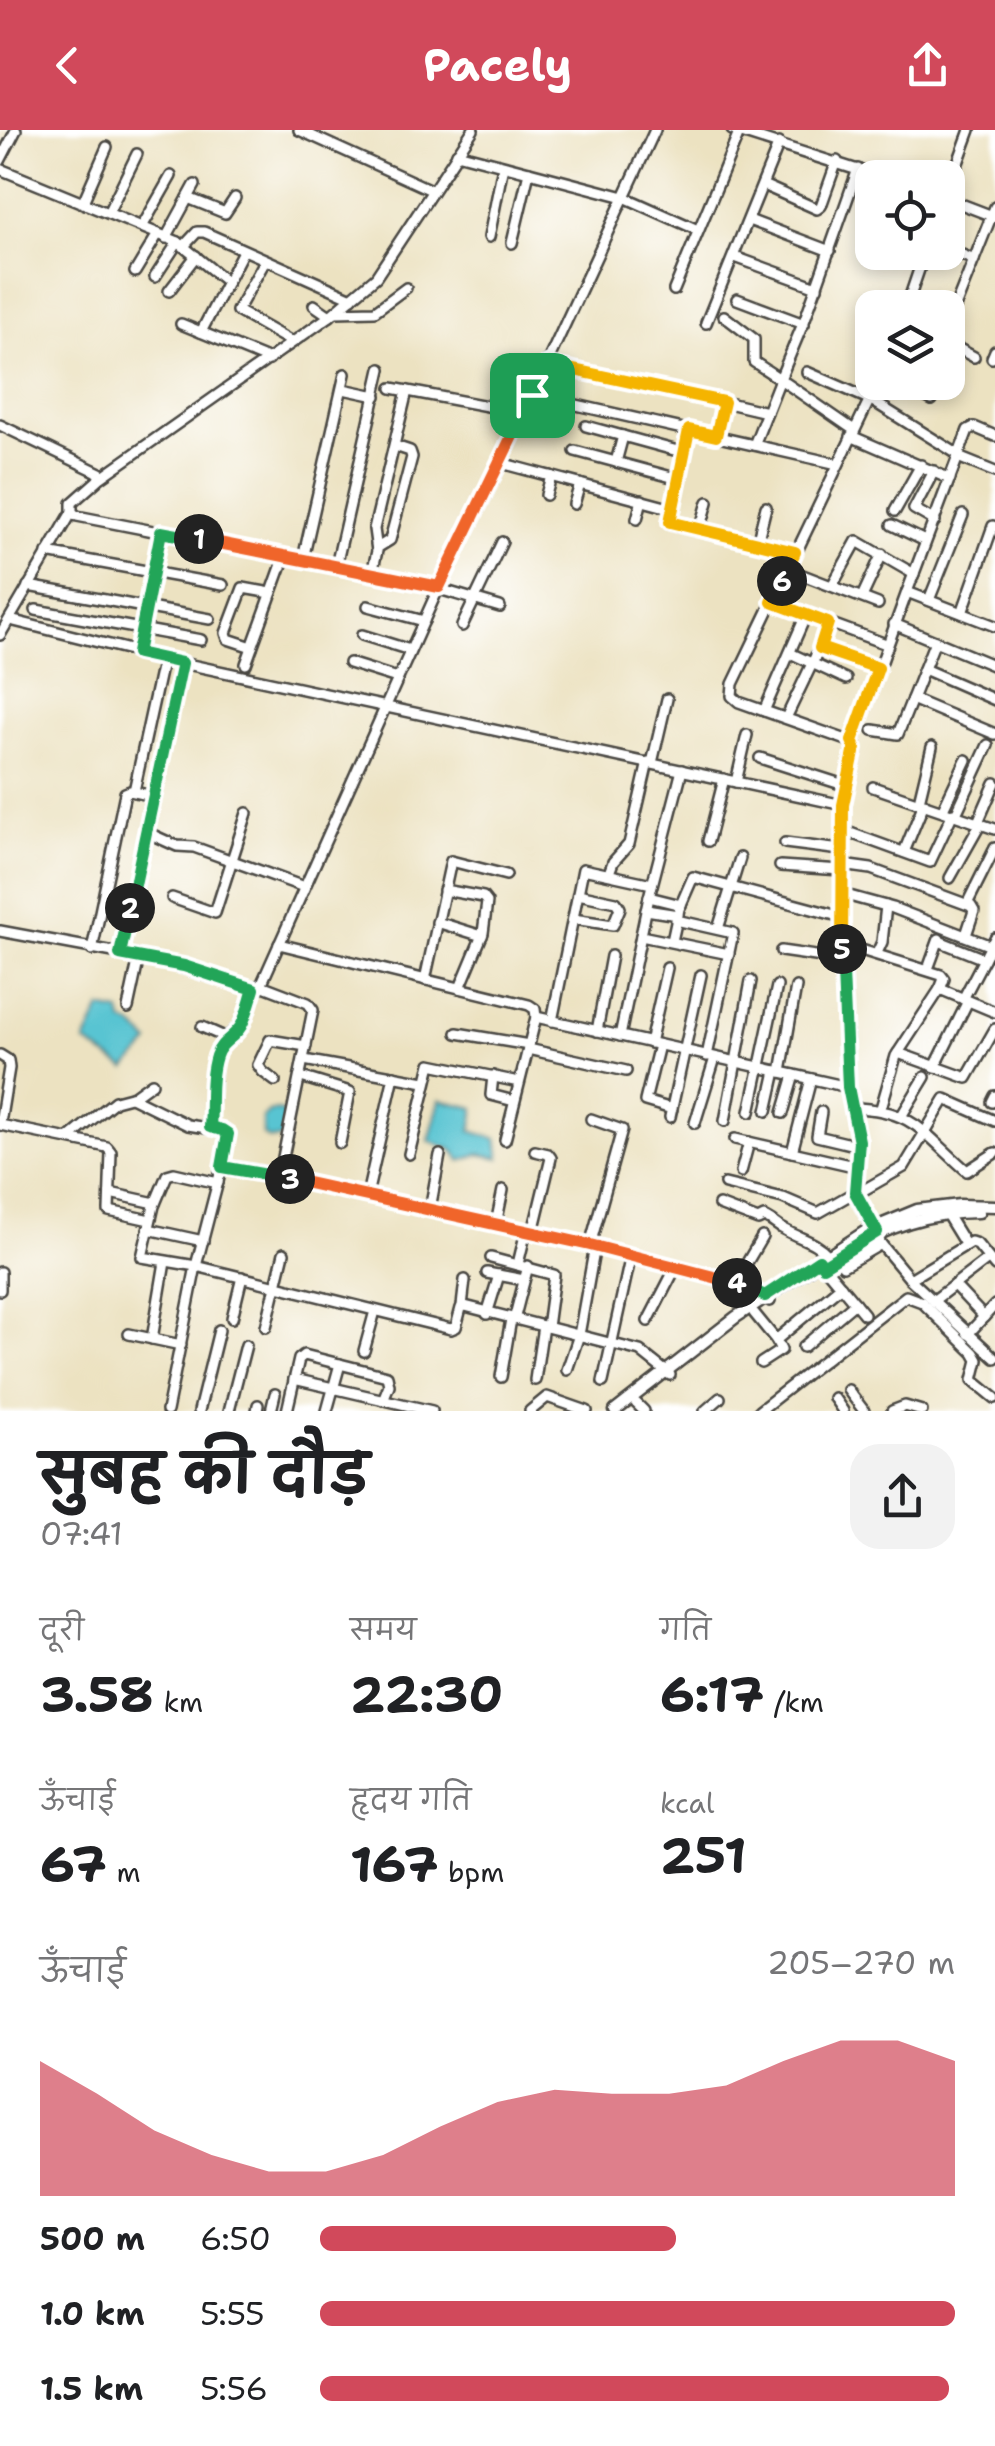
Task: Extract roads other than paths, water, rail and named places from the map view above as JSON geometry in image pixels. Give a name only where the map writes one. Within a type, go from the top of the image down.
[{"type":"main road","points":[[878,1235],[917,1210],[944,1206],[994,1208]]},
{"type":"main road","points":[[615,1411],[824,1260],[928,1215],[994,1208]]},
{"type":"main road","points":[[697,1351],[768,1299]]},
{"type":"main road","points":[[635,1408],[667,1374]]},
{"type":"street","points":[[0,161],[16,130]]},
{"type":"street","points":[[299,130],[431,190]]},
{"type":"street","points":[[0,635],[72,512],[75,500],[100,478],[333,314],[384,269],[431,190],[473,130]]},
{"type":"street","points":[[210,1127],[216,1054],[243,1023],[385,704],[655,130]]},
{"type":"street","points":[[959,160],[970,130]]},
{"type":"street","points":[[674,290],[735,131],[855,168]]},
{"type":"street","points":[[706,323],[779,143]]},
{"type":"street","points":[[83,202],[107,147]]},
{"type":"street","points":[[457,153],[624,197],[698,230]]},
{"type":"street","points":[[108,212],[137,154]]},
{"type":"street","points":[[763,185],[817,209],[836,161]]},
{"type":"street","points":[[488,237],[503,166]]},
{"type":"street","points":[[0,168],[181,244],[227,282]]},
{"type":"street","points":[[512,243],[529,172]]},
{"type":"street","points":[[142,227],[170,176]]},
{"type":"street","points":[[754,445],[804,324],[855,178]]},
{"type":"street","points":[[135,272],[195,184]]},
{"type":"street","points":[[188,198],[225,213],[236,198]]},
{"type":"street","points":[[962,290],[994,213],[965,205]]},
{"type":"street","points":[[749,220],[830,251]]},
{"type":"street","points":[[155,277],[181,244],[199,231],[352,298]]},
{"type":"street","points":[[201,332],[243,252]]},
{"type":"street","points":[[169,291],[196,256]]},
{"type":"street","points":[[965,256],[974,260]]},
{"type":"street","points":[[735,257],[817,288]]},
{"type":"street","points":[[265,260],[237,312],[292,342]]},
{"type":"street","points":[[314,305],[333,314],[375,311],[406,288]]},
{"type":"street","points":[[738,298],[804,324]]},
{"type":"street","points":[[724,316],[754,339],[752,354],[756,364],[853,433],[950,479]]},
{"type":"street","points":[[180,324],[269,360]]},
{"type":"street","points":[[965,352],[974,357]]},
{"type":"street","points":[[546,364],[767,412]]},
{"type":"street","points":[[336,566],[381,369]]},
{"type":"street","points":[[808,372],[855,393]]},
{"type":"street","points":[[303,560],[345,374]]},
{"type":"street","points":[[392,388],[524,414]]},
{"type":"street","points":[[343,390],[376,396]]},
{"type":"street","points":[[372,573],[377,548],[373,533],[408,390]]},
{"type":"street","points":[[532,395],[838,464]]},
{"type":"street","points":[[852,741],[739,702],[732,691],[870,400],[958,456],[995,472]]},
{"type":"street","points":[[716,436],[724,402]]},
{"type":"street","points":[[0,425],[98,470],[100,478]]},
{"type":"street","points":[[586,426],[684,453]]},
{"type":"street","points":[[995,435],[969,428],[886,644],[852,741],[855,748],[843,805],[841,850],[848,1087],[859,1146],[855,1194],[878,1235],[910,1278],[995,1358]]},
{"type":"street","points":[[689,430],[672,524],[795,552]]},
{"type":"street","points":[[616,462],[623,436]]},
{"type":"street","points":[[377,548],[391,537],[412,457],[410,451],[395,446]]},
{"type":"street","points":[[576,451],[679,479]]},
{"type":"street","points":[[501,463],[673,508]]},
{"type":"street","points":[[895,512],[921,464]]},
{"type":"street","points":[[934,471],[914,509],[935,520]]},
{"type":"street","points":[[546,496],[551,476]]},
{"type":"street","points":[[574,504],[580,484]]},
{"type":"street","points":[[637,519],[642,500]]},
{"type":"street","points":[[700,530],[708,502]]},
{"type":"street","points":[[757,543],[766,507]]},
{"type":"street","points":[[72,512],[372,573],[500,607]]},
{"type":"street","points":[[929,600],[963,515]]},
{"type":"street","points":[[892,525],[944,561]]},
{"type":"street","points":[[962,613],[993,526]]},
{"type":"street","points":[[137,653],[161,532]]},
{"type":"street","points":[[832,586],[855,542],[860,541],[914,574]]},
{"type":"street","points":[[462,626],[502,542]]},
{"type":"street","points":[[47,552],[223,585]]},
{"type":"street","points":[[862,598],[882,554]]},
{"type":"street","points":[[246,664],[286,556]]},
{"type":"street","points":[[787,569],[878,604]]},
{"type":"street","points":[[28,586],[210,619]]},
{"type":"street","points":[[252,647],[226,636],[236,604],[244,586],[272,593]]},
{"type":"street","points":[[907,592],[995,626]]},
{"type":"street","points":[[772,602],[886,644]]},
{"type":"street","points":[[368,606],[424,620]]},
{"type":"street","points":[[36,610],[201,640]]},
{"type":"street","points":[[764,711],[806,615]]},
{"type":"street","points":[[10,620],[182,663],[843,805]]},
{"type":"street","points":[[786,718],[828,623]]},
{"type":"street","points":[[894,624],[995,666]]},
{"type":"street","points":[[362,635],[410,650]]},
{"type":"street","points":[[873,730],[898,734],[935,641]]},
{"type":"street","points":[[820,648],[878,668]]},
{"type":"street","points":[[790,653],[846,679]]},
{"type":"street","points":[[134,791],[163,658]]},
{"type":"street","points":[[120,954],[182,663]]},
{"type":"street","points":[[349,663],[397,678]]},
{"type":"street","points":[[924,669],[995,700]]},
{"type":"street","points":[[609,874],[630,840],[667,698]]},
{"type":"street","points":[[912,699],[995,734]]},
{"type":"street","points":[[736,782],[747,735]]},
{"type":"street","points":[[951,812],[988,744]]},
{"type":"street","points":[[904,852],[922,802],[932,748]]},
{"type":"street","points":[[760,758],[847,786]]},
{"type":"street","points":[[842,830],[932,860],[966,760]]},
{"type":"street","points":[[620,1036],[652,884],[682,770]]},
{"type":"street","points":[[708,841],[724,779]]},
{"type":"street","points":[[950,878],[995,783]]},
{"type":"street","points":[[873,787],[995,829]]},
{"type":"street","points":[[92,950],[124,797],[128,791],[153,796]]},
{"type":"street","points":[[172,898],[214,914],[247,814]]},
{"type":"street","points":[[146,832],[177,846],[194,848],[304,886]]},
{"type":"street","points":[[785,843],[841,850]]},
{"type":"street","points":[[967,904],[995,848]]},
{"type":"street","points":[[718,930],[740,858]]},
{"type":"street","points":[[424,980],[453,860],[506,875]]},
{"type":"street","points":[[780,866],[871,869],[967,904],[974,911],[966,935]]},
{"type":"street","points":[[552,1021],[584,869],[652,884]]},
{"type":"street","points":[[672,942],[678,913],[693,877],[842,917]]},
{"type":"street","points":[[444,890],[486,900],[482,936],[460,988]]},
{"type":"street","points":[[572,919],[613,925],[620,908],[618,903],[578,894]]},
{"type":"street","points":[[842,894],[966,935],[994,940],[935,1067]]},
{"type":"street","points":[[649,897],[718,930],[734,933]]},
{"type":"street","points":[[878,953],[886,906]]},
{"type":"street","points":[[646,910],[678,913]]},
{"type":"street","points":[[695,1123],[734,933],[734,920],[722,917]]},
{"type":"street","points":[[437,922],[482,936]]},
{"type":"street","points":[[928,970],[945,927]]},
{"type":"street","points":[[0,946],[2,932],[139,957],[184,966],[312,1007],[301,1077],[278,1176]]},
{"type":"street","points":[[641,936],[729,954]]},
{"type":"street","points":[[939,941],[984,959]]},
{"type":"street","points":[[279,944],[534,1009],[536,1018],[505,1140]]},
{"type":"street","points":[[842,944],[944,977],[940,990],[898,1053],[881,1108]]},
{"type":"street","points":[[781,951],[842,960]]},
{"type":"street","points":[[597,1031],[612,956]]},
{"type":"street","points":[[128,1008],[139,957]]},
{"type":"street","points":[[667,968],[645,1101],[671,1113],[701,975]]},
{"type":"street","points":[[725,1121],[752,981]]},
{"type":"street","points":[[750,1112],[777,986]]},
{"type":"street","points":[[767,1111],[796,987]]},
{"type":"street","points":[[940,990],[994,1010]]},
{"type":"street","points":[[536,1018],[848,1087]]},
{"type":"street","points":[[202,1027],[228,1038]]},
{"type":"street","points":[[898,1053],[969,1078],[995,1029]]},
{"type":"street","points":[[457,1033],[626,1071]]},
{"type":"street","points":[[275,1080],[258,1065],[270,1040],[306,1046]]},
{"type":"street","points":[[0,1055],[6,1057],[9,1068],[0,1124],[110,1149],[111,1213],[203,1241]]},
{"type":"street","points":[[304,1060],[425,1082]]},
{"type":"street","points":[[409,1154],[429,1066],[435,1063],[519,1082]]},
{"type":"street","points":[[784,1113],[794,1075]]},
{"type":"street","points":[[367,1196],[394,1076]]},
{"type":"street","points":[[492,1076],[492,1095],[514,1101]]},
{"type":"street","points":[[301,1077],[350,1092],[340,1143]]},
{"type":"street","points":[[902,1115],[925,1077]]},
{"type":"street","points":[[792,1152],[811,1079]]},
{"type":"street","points":[[69,1138],[115,1100],[132,1097],[152,1083]]},
{"type":"street","points":[[132,1097],[188,1126],[210,1127],[228,1134],[196,1266],[168,1411]]},
{"type":"street","points":[[725,1184],[783,1198],[818,1213],[904,1168],[944,1100],[995,1122]]},
{"type":"street","points":[[853,1108],[881,1108],[902,1115],[968,1172],[995,1153]]},
{"type":"street","points":[[821,1112],[817,1136],[859,1146]]},
{"type":"street","points":[[567,1370],[579,1335],[593,1246],[622,1130],[591,1118]]},
{"type":"street","points":[[734,1139],[858,1166]]},
{"type":"street","points":[[741,1172],[749,1142]]},
{"type":"street","points":[[501,1377],[524,1280],[530,1231],[550,1158],[535,1151]]},
{"type":"street","points":[[430,1209],[440,1155]]},
{"type":"street","points":[[222,1167],[593,1246],[736,1282],[768,1299]]},
{"type":"street","points":[[218,1182],[169,1174],[155,1203],[141,1255],[144,1259],[196,1266],[454,1329],[466,1280]]},
{"type":"street","points":[[496,1224],[503,1190]]},
{"type":"street","points":[[110,1193],[155,1203]]},
{"type":"street","points":[[719,1206],[758,1220],[764,1217],[816,1243],[841,1286],[864,1314]]},
{"type":"street","points":[[946,1213],[966,1244]]},
{"type":"street","points":[[842,1266],[878,1235]]},
{"type":"street","points":[[736,1282],[762,1237]]},
{"type":"street","points":[[910,1278],[974,1242],[991,1262],[933,1302]]},
{"type":"street","points":[[266,1327],[284,1254]]},
{"type":"street","points":[[603,1382],[631,1256]]},
{"type":"street","points":[[491,1258],[554,1275],[535,1380]]},
{"type":"street","points":[[152,1339],[166,1262]]},
{"type":"street","points":[[648,1320],[676,1267]]},
{"type":"street","points":[[0,1272],[0,1290]]},
{"type":"street","points":[[487,1273],[524,1280]]},
{"type":"street","points":[[487,1314],[499,1275]]},
{"type":"street","points":[[232,1318],[242,1278]]},
{"type":"street","points":[[954,1285],[984,1317]]},
{"type":"street","points":[[776,1340],[841,1286]]},
{"type":"street","points":[[758,1411],[906,1296],[922,1302],[974,1353],[978,1360],[974,1380],[995,1398]]},
{"type":"street","points":[[803,1348],[855,1303]]},
{"type":"street","points":[[462,1306],[640,1351],[667,1374]]},
{"type":"street","points":[[968,1334],[995,1307]]},
{"type":"street","points":[[364,1351],[376,1310]]},
{"type":"street","points":[[754,1312],[781,1350],[761,1363]]},
{"type":"street","points":[[199,1411],[219,1330]]},
{"type":"street","points":[[129,1334],[180,1345]]},
{"type":"street","points":[[229,1411],[246,1344]]},
{"type":"street","points":[[287,1411],[302,1356],[387,1376],[383,1400]]},
{"type":"street","points":[[327,1411],[340,1364]]},
{"type":"street","points":[[294,1380],[432,1411]]},
{"type":"street","points":[[848,1390],[864,1411]]},
{"type":"street","points":[[271,1411],[275,1394]]},
{"type":"street","points":[[530,1411],[548,1397],[587,1411]]},
{"type":"street","points":[[706,1411],[720,1398]]},
{"type":"street","points":[[834,1398],[844,1411]]},
{"type":"street","points":[[892,1411],[905,1406],[922,1411]]},
{"type":"water","points":[[101,1008],[120,1012],[123,1022],[150,1043],[126,1069],[85,1042]]},
{"type":"water","points":[[440,1100],[475,1108],[471,1131],[497,1139],[500,1158],[479,1154],[461,1161],[453,1150],[429,1141]]},
{"type":"water","points":[[277,1110],[291,1114],[288,1127],[280,1139],[269,1139],[263,1135],[263,1118]]}]
